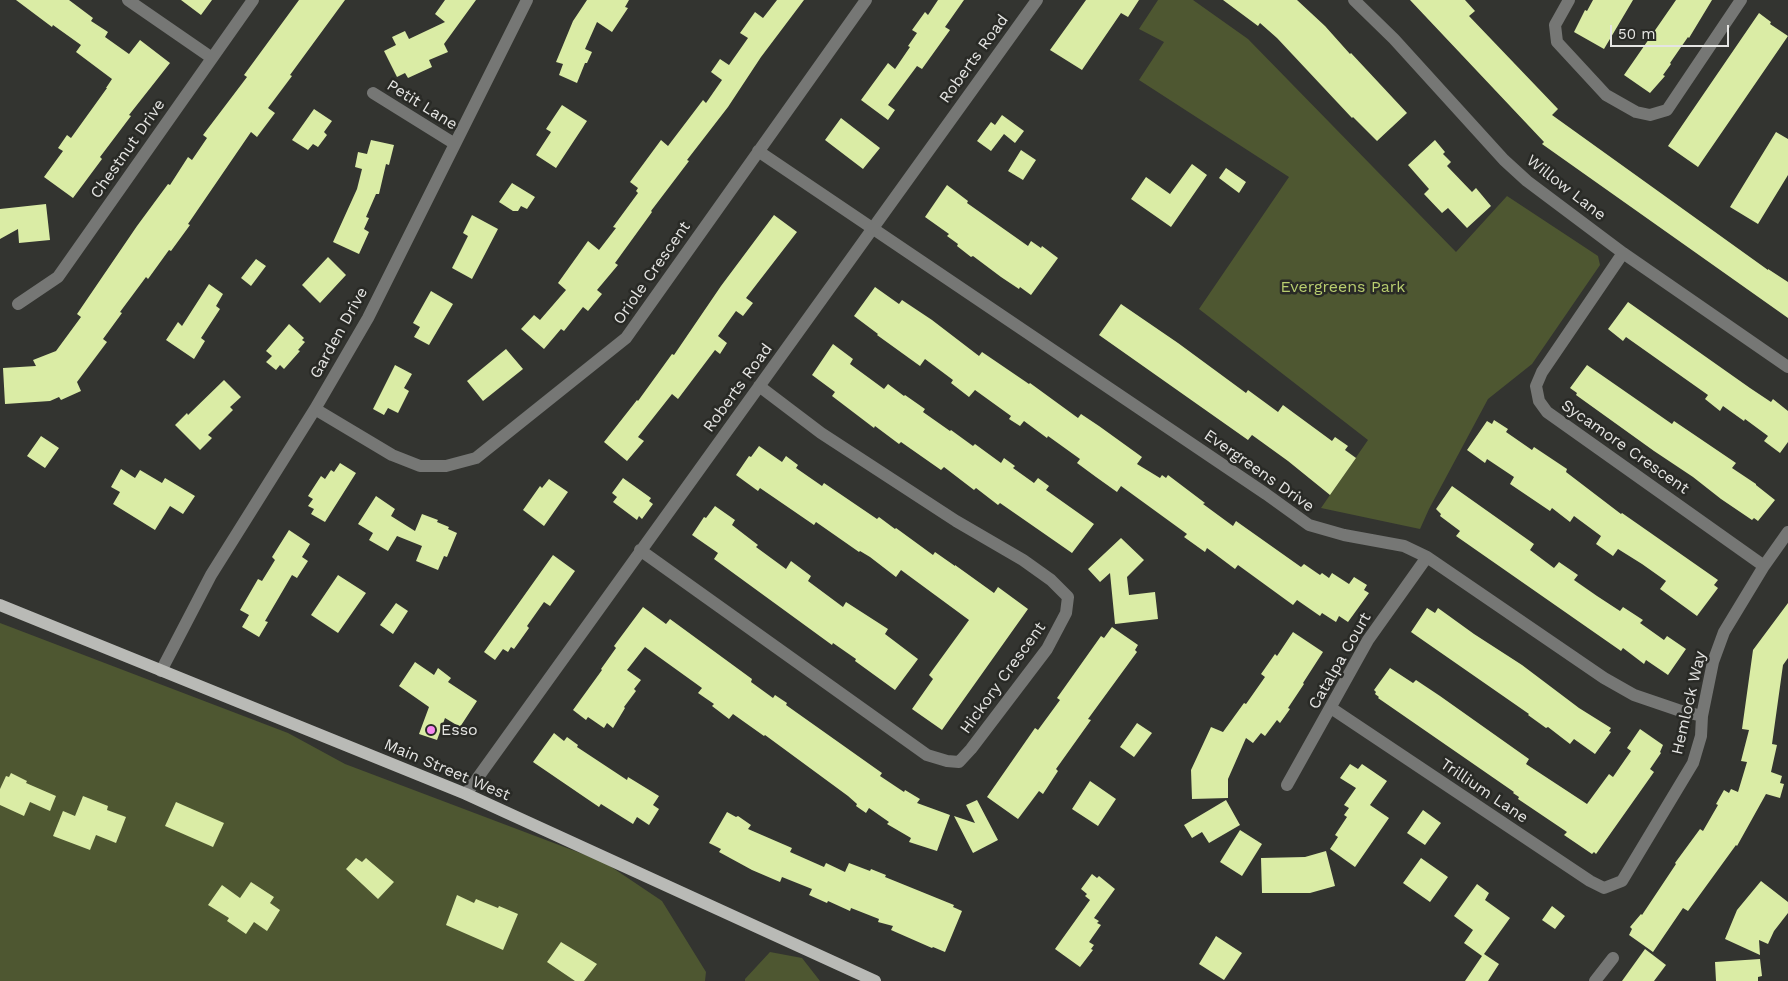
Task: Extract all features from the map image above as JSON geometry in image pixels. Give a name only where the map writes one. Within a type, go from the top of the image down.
[{"type":"main road","name":"Main Street West","points":[[0,605],[466,794],[875,981]]},
{"type":"street","points":[[128,0],[212,58]]},
{"type":"street","name":"Chestnut Drive","points":[[18,304],[58,277],[254,0]]},
{"type":"street","name":"Garden Drive","points":[[161,671],[211,574],[315,409],[368,318],[527,0]]},
{"type":"street","name":"Oriole Crescent","points":[[315,409],[392,455],[420,466],[446,466],[476,458],[626,338],[866,0]]},
{"type":"street","name":"Roberts Road","points":[[466,794],[1036,0]]},
{"type":"street","name":"Willow Lane","points":[[1354,0],[1394,39],[1504,160],[1527,181],[1623,253],[1788,367]]},
{"type":"street","points":[[1569,0],[1555,25],[1557,42],[1606,95],[1636,112],[1650,115],[1667,110],[1741,0]]},
{"type":"street","name":"Petit Lane","points":[[373,93],[455,144]]},
{"type":"street","name":"Evergreens Drive","points":[[758,151],[1266,494],[1309,525],[1344,535],[1404,546],[1427,556],[1604,678],[1634,695],[1702,716]]},
{"type":"street","name":"Sycamore Crescent","points":[[1623,253],[1542,372],[1536,386],[1538,401],[1547,412],[1764,566]]},
{"type":"street","name":"Hickory Crescent","points":[[640,550],[927,754],[947,761],[959,762],[971,750],[1047,649],[1066,613],[1068,597],[1051,580],[821,433],[760,386]]},
{"type":"street","name":"Hemlock Way","points":[[1622,881],[1693,763],[1701,736],[1702,716],[1713,662],[1724,632],[1764,566],[1788,532]]},
{"type":"street","name":"Catalpa Court","points":[[1287,785],[1368,640],[1427,556]]},
{"type":"street","name":"Trillium Lane","points":[[1331,708],[1590,881],[1604,888],[1622,881]]},
{"type":"street","points":[[1596,981],[1613,958]]},
{"type":"green space","name":"Evergreens Park","points":[[1158,0],[1193,0],[1248,39],[1456,252],[1507,196],[1598,256],[1600,265],[1532,364],[1488,399],[1420,529],[1321,508],[1368,440],[1199,309],[1289,177],[1139,80],[1164,42],[1139,29]]},
{"type":"green space","points":[[0,623],[288,733],[345,764],[604,862],[662,901],[706,972],[705,981],[0,981]]},
{"type":"green space","points":[[770,952],[802,958],[820,981],[745,981]]},
{"type":"building","points":[[16,0],[69,0],[93,18],[91,21],[108,32],[105,37],[129,54],[140,40],[170,63],[129,115],[131,116],[100,157],[102,159],[73,198],[44,177],[63,151],[58,148],[67,135],[71,138],[112,79],[76,52],[81,45],[53,25],[52,27]]},
{"type":"building","points":[[181,0],[212,0],[201,15]]},
{"type":"building","points":[[299,0],[345,0],[268,108],[275,113],[257,137],[251,132],[188,224],[190,225],[148,279],[146,277],[120,312],[122,313],[103,339],[107,342],[77,382],[81,391],[61,400],[59,397],[50,401],[5,404],[3,368],[36,366],[33,360],[56,351],[81,317],[77,314],[137,226],[168,184],[170,185],[188,157],[192,160],[207,138],[203,135],[247,77],[244,75]]},
{"type":"building","points":[[445,0],[476,0],[444,44],[448,52],[429,60],[432,67],[408,78],[405,73],[397,77],[384,51],[396,45],[392,37],[405,31],[409,39],[445,22],[435,14]]},
{"type":"building","points":[[587,0],[629,0],[625,7],[628,8],[612,32],[597,22],[585,49],[592,52],[587,63],[585,63],[577,83],[559,75],[563,64],[556,62],[573,21]]},
{"type":"building","points":[[777,0],[804,0],[761,57],[728,107],[687,160],[689,161],[615,263],[618,265],[597,290],[602,294],[588,311],[583,307],[564,331],[561,329],[544,349],[521,329],[534,315],[540,320],[566,290],[558,283],[588,241],[599,250],[616,228],[613,227],[638,193],[636,191],[638,188],[630,182],[661,140],[668,146],[703,100],[706,103],[722,80],[711,72],[720,59],[729,65],[748,38],[740,33],[755,12],[763,18]]},
{"type":"building","points":[[938,0],[964,0],[945,27],[950,30],[922,69],[917,66],[888,105],[895,110],[888,120],[861,100],[888,63],[895,69],[917,33],[912,30],[925,12],[928,15]]},
{"type":"building","points":[[1086,0],[1139,0],[1128,17],[1121,13],[1082,70],[1050,50]]},
{"type":"building","points":[[1223,0],[1297,0],[1325,26],[1407,113],[1377,141],[1352,118],[1277,38],[1260,23],[1258,26]]},
{"type":"building","points":[[1410,0],[1465,0],[1475,11],[1469,16],[1558,109],[1552,115],[1768,270],[1788,282],[1788,318],[1542,144],[1544,142]]},
{"type":"building","points":[[1593,0],[1633,0],[1604,49],[1574,32],[1585,10],[1587,11]]},
{"type":"building","points":[[1676,0],[1712,0],[1689,38],[1670,63],[1663,75],[1665,76],[1650,93],[1624,75]]},
{"type":"building","points":[[1759,13],[1771,22],[1770,24],[1788,36],[1698,167],[1668,146]]},
{"type":"building","points":[[562,105],[587,121],[556,168],[536,155],[551,132],[546,129]]},
{"type":"building","points":[[314,109],[332,121],[324,132],[327,135],[318,147],[313,144],[308,150],[292,140]]},
{"type":"building","points":[[1002,115],[1024,131],[1015,143],[1004,134],[991,151],[977,141],[991,122],[995,125]]},
{"type":"building","points":[[841,118],[880,148],[863,169],[825,140]]},
{"type":"building","points":[[1776,132],[1788,139],[1788,175],[1758,224],[1730,207]]},
{"type":"building","points":[[371,140],[394,145],[389,165],[386,164],[379,194],[376,194],[366,217],[369,218],[364,229],[369,232],[359,254],[333,242],[357,189],[362,169],[355,167],[358,152],[367,154]]},
{"type":"building","points":[[1435,140],[1445,152],[1443,154],[1451,162],[1447,166],[1472,192],[1476,188],[1491,206],[1467,228],[1448,208],[1442,213],[1424,194],[1429,189],[1408,165]]},
{"type":"building","points":[[1021,150],[1036,160],[1023,180],[1008,171]]},
{"type":"building","points":[[1192,164],[1207,175],[1171,227],[1131,199],[1146,177],[1170,194]]},
{"type":"building","points":[[1226,168],[1246,182],[1239,193],[1219,178]]},
{"type":"building","points":[[512,183],[535,197],[527,209],[521,206],[518,211],[513,211],[499,202]]},
{"type":"building","points":[[947,185],[968,201],[967,203],[1028,246],[1031,241],[1041,248],[1042,246],[1058,258],[1031,295],[1001,277],[973,256],[971,257],[947,236],[949,234],[925,217]]},
{"type":"building","points":[[46,204],[50,240],[19,243],[18,229],[0,239],[0,209]]},
{"type":"building","points":[[472,215],[498,229],[472,279],[452,268],[468,236],[463,233]]},
{"type":"building","points":[[774,215],[797,232],[746,298],[753,303],[743,316],[736,311],[718,336],[727,343],[720,354],[715,350],[678,399],[672,394],[638,437],[644,441],[627,461],[604,442],[638,401],[672,354],[674,355],[721,286]]},
{"type":"building","points":[[328,257],[346,275],[320,303],[302,285]]},
{"type":"building","points":[[256,259],[266,266],[251,286],[241,278]]},
{"type":"building","points":[[209,284],[223,294],[216,306],[220,309],[201,338],[205,341],[194,359],[166,340],[178,322],[182,326]]},
{"type":"building","points":[[875,287],[899,304],[902,300],[979,356],[982,352],[1030,383],[1078,418],[1081,414],[1099,426],[1142,457],[1137,464],[1160,478],[1162,475],[1166,478],[1168,475],[1233,526],[1236,521],[1301,567],[1304,564],[1320,575],[1322,573],[1329,578],[1332,573],[1349,584],[1354,577],[1367,585],[1364,590],[1369,593],[1348,622],[1339,616],[1336,622],[1322,613],[1320,616],[1297,600],[1293,605],[1238,565],[1235,569],[1207,548],[1205,552],[1184,537],[1187,534],[1121,486],[1117,492],[1077,463],[1080,459],[1048,436],[1047,438],[1024,421],[1020,426],[1009,419],[1011,416],[975,390],[969,397],[951,383],[953,380],[925,359],[920,366],[877,335],[854,316]]},
{"type":"building","points":[[431,291],[453,304],[429,345],[414,337],[420,327],[413,323]]},
{"type":"building","points":[[1628,302],[1750,388],[1771,402],[1773,399],[1788,411],[1788,442],[1780,453],[1764,441],[1768,436],[1745,419],[1744,421],[1723,406],[1720,411],[1705,399],[1708,395],[1626,337],[1623,341],[1608,329]]},
{"type":"building","points":[[1121,304],[1246,393],[1248,390],[1278,412],[1283,405],[1332,441],[1335,437],[1348,446],[1345,450],[1356,458],[1330,495],[1252,435],[1248,440],[1099,335]]},
{"type":"building","points":[[289,324],[304,338],[302,340],[305,342],[298,350],[300,351],[284,369],[280,365],[276,370],[266,362],[272,356],[266,351]]},
{"type":"building","points":[[833,344],[853,359],[850,364],[884,389],[888,384],[925,409],[923,412],[950,431],[973,446],[975,444],[1001,463],[1004,458],[1015,466],[1013,468],[1034,483],[1038,478],[1049,486],[1046,490],[1094,524],[1072,553],[1000,503],[998,505],[976,488],[974,490],[944,467],[941,470],[901,442],[899,444],[875,426],[874,428],[832,396],[835,392],[812,375]]},
{"type":"building","points":[[506,349],[523,369],[483,401],[467,381]]},
{"type":"building","points":[[395,365],[412,374],[404,388],[409,391],[398,413],[388,408],[384,415],[373,409]]},
{"type":"building","points":[[1587,365],[1672,424],[1674,421],[1736,463],[1732,468],[1775,500],[1758,521],[1754,518],[1752,520],[1721,499],[1693,477],[1576,395],[1577,393],[1570,388]]},
{"type":"building","points":[[224,380],[241,397],[230,407],[233,410],[208,435],[212,438],[200,450],[175,425]]},
{"type":"building","points":[[1494,420],[1508,429],[1506,432],[1532,450],[1534,447],[1567,469],[1566,472],[1621,514],[1718,580],[1714,585],[1718,588],[1697,616],[1660,589],[1666,581],[1618,549],[1613,556],[1596,544],[1601,536],[1574,516],[1570,522],[1552,508],[1550,511],[1510,484],[1514,477],[1487,459],[1485,463],[1467,450],[1487,421],[1492,424]]},
{"type":"building","points":[[41,436],[59,448],[45,468],[27,456]]},
{"type":"building","points":[[759,446],[782,462],[786,456],[798,465],[796,468],[822,486],[824,483],[877,519],[879,517],[933,555],[935,552],[994,593],[998,587],[1028,609],[942,730],[912,709],[933,679],[929,675],[969,620],[901,570],[896,577],[870,557],[859,552],[816,522],[814,525],[760,488],[758,491],[736,475],[749,456],[751,457]]},
{"type":"building","points":[[340,463],[356,473],[325,522],[311,514],[314,509],[308,506],[313,499],[308,496],[321,476],[325,479],[331,470],[334,472]]},
{"type":"building","points":[[121,469],[135,478],[140,470],[162,483],[165,478],[195,496],[183,514],[170,506],[155,530],[113,504],[120,492],[111,487]]},
{"type":"building","points":[[623,478],[651,498],[649,501],[653,504],[642,519],[639,516],[637,520],[613,502],[617,497],[612,493]]},
{"type":"building","points":[[549,479],[568,492],[544,526],[523,510],[540,486],[542,488]]},
{"type":"building","points":[[1452,486],[1534,544],[1530,550],[1554,568],[1559,562],[1578,575],[1574,580],[1597,596],[1620,611],[1623,607],[1643,620],[1640,623],[1664,640],[1667,636],[1686,649],[1668,675],[1646,660],[1644,664],[1623,648],[1621,651],[1456,536],[1460,531],[1440,516],[1441,514],[1436,509]]},
{"type":"building","points":[[376,496],[395,509],[391,516],[415,531],[422,514],[438,520],[437,522],[457,533],[447,557],[444,556],[438,570],[416,561],[422,546],[397,536],[388,551],[369,540],[373,533],[358,524]]},
{"type":"building","points":[[715,506],[735,520],[732,525],[758,545],[756,547],[786,569],[791,561],[811,576],[808,581],[843,607],[846,602],[888,629],[885,634],[918,659],[895,690],[855,661],[856,659],[833,643],[832,645],[714,559],[718,553],[692,535],[704,517],[706,518]]},
{"type":"building","points":[[289,530],[310,544],[302,557],[308,561],[297,578],[292,575],[265,621],[268,622],[259,637],[242,627],[249,615],[240,610],[258,579],[262,581],[275,560],[272,557]]},
{"type":"building","points":[[1121,538],[1144,560],[1127,577],[1129,595],[1155,592],[1158,619],[1115,624],[1110,573],[1100,582],[1088,569]]},
{"type":"building","points":[[553,555],[575,571],[550,606],[544,602],[514,649],[511,647],[508,652],[503,649],[495,660],[484,652]]},
{"type":"building","points":[[338,575],[366,593],[338,633],[311,615]]},
{"type":"building","points":[[396,603],[408,611],[393,634],[380,625]]},
{"type":"building","points":[[1788,603],[1788,658],[1783,665],[1772,744],[1777,745],[1771,772],[1782,776],[1780,783],[1784,784],[1780,798],[1766,794],[1737,846],[1688,911],[1683,908],[1653,952],[1629,935],[1632,929],[1630,927],[1642,915],[1675,863],[1700,829],[1703,831],[1724,790],[1729,793],[1731,789],[1738,792],[1747,762],[1741,761],[1749,730],[1742,729],[1753,650]]},
{"type":"building","points":[[643,607],[666,624],[670,619],[752,679],[751,682],[773,698],[775,695],[787,703],[786,705],[882,773],[880,776],[904,792],[905,790],[920,799],[917,803],[950,815],[937,851],[909,842],[911,838],[887,824],[889,822],[869,808],[866,813],[856,806],[857,804],[848,796],[765,735],[733,714],[729,719],[712,706],[714,704],[698,693],[702,688],[645,647],[627,670],[641,680],[634,689],[636,691],[624,707],[613,728],[607,723],[604,728],[588,717],[586,720],[573,710],[602,670],[616,648],[614,646]]},
{"type":"building","points":[[1427,608],[1435,613],[1438,608],[1522,665],[1579,708],[1611,728],[1609,731],[1611,732],[1595,754],[1574,739],[1570,744],[1411,632]]},
{"type":"building","points":[[1112,627],[1138,645],[1135,650],[1137,652],[1088,719],[1091,720],[1056,769],[1058,771],[1043,794],[1039,791],[1018,819],[987,797],[1035,728],[1038,730],[1060,700],[1057,698],[1101,636],[1104,638]]},
{"type":"building","points":[[1293,632],[1323,652],[1288,708],[1290,709],[1280,723],[1277,720],[1265,736],[1261,733],[1253,743],[1246,738],[1228,779],[1228,798],[1192,799],[1191,770],[1211,727],[1223,732],[1265,677],[1261,674],[1275,654],[1277,656]]},
{"type":"building","points":[[415,662],[434,675],[438,668],[451,678],[448,682],[477,701],[460,727],[445,718],[437,740],[419,734],[429,707],[399,686]]},
{"type":"building","points":[[1390,668],[1413,683],[1416,680],[1440,696],[1529,759],[1526,764],[1587,804],[1609,774],[1613,777],[1631,751],[1627,748],[1640,729],[1663,745],[1661,753],[1650,769],[1654,772],[1596,854],[1594,852],[1592,854],[1564,835],[1567,832],[1518,799],[1519,797],[1514,792],[1378,698],[1374,690]]},
{"type":"building","points":[[1137,723],[1152,733],[1134,757],[1120,747]]},
{"type":"building","points":[[554,733],[564,741],[567,737],[578,745],[577,747],[627,780],[628,777],[659,796],[653,805],[659,809],[649,825],[637,817],[633,824],[601,804],[599,807],[533,762]]},
{"type":"building","points":[[1350,764],[1358,769],[1362,764],[1387,781],[1370,805],[1389,818],[1355,867],[1330,849],[1338,837],[1335,835],[1347,817],[1344,815],[1349,808],[1344,805],[1356,788],[1340,778]]},
{"type":"building","points":[[11,773],[27,781],[26,783],[56,796],[50,811],[30,802],[24,816],[0,805],[0,789],[6,776],[9,777]]},
{"type":"building","points":[[1090,781],[1116,799],[1098,826],[1072,809]]},
{"type":"building","points":[[83,796],[108,806],[107,810],[126,817],[116,843],[96,835],[90,850],[53,836],[63,811],[75,816]]},
{"type":"building","points":[[977,800],[998,840],[973,853],[954,816],[975,823],[966,805]]},
{"type":"building","points":[[1226,800],[1240,825],[1209,843],[1202,832],[1192,838],[1184,825]]},
{"type":"building","points":[[176,802],[224,823],[213,847],[165,826]]},
{"type":"building","points":[[1423,810],[1441,823],[1425,845],[1407,833]]},
{"type":"building","points":[[727,812],[736,817],[738,816],[751,825],[748,829],[792,848],[790,852],[824,867],[826,863],[845,872],[849,863],[870,871],[871,869],[886,875],[885,877],[954,905],[953,907],[962,911],[945,952],[891,930],[893,926],[878,922],[879,919],[851,908],[850,911],[809,895],[812,889],[782,877],[780,882],[752,870],[719,852],[721,849],[709,843]]},
{"type":"building","points":[[1240,830],[1262,844],[1242,876],[1220,862]]},
{"type":"building","points":[[1326,851],[1335,886],[1310,893],[1262,893],[1261,858],[1305,857]]},
{"type":"building","points":[[356,858],[362,862],[366,858],[394,882],[378,899],[346,869]]},
{"type":"building","points":[[1421,858],[1448,877],[1430,902],[1403,883]]},
{"type":"building","points":[[1092,874],[1097,878],[1099,876],[1115,889],[1094,918],[1101,925],[1089,942],[1094,945],[1091,949],[1093,950],[1080,967],[1055,949],[1090,900],[1081,889]]},
{"type":"building","points":[[1761,881],[1788,902],[1788,913],[1774,931],[1768,944],[1759,940],[1760,955],[1725,939],[1737,910]]},
{"type":"building","points":[[251,882],[274,897],[270,903],[280,910],[267,931],[254,922],[246,934],[227,921],[229,918],[208,905],[222,885],[240,898]]},
{"type":"building","points":[[1477,884],[1489,893],[1485,900],[1510,918],[1484,954],[1499,964],[1488,981],[1465,981],[1482,956],[1464,943],[1473,930],[1454,916]]},
{"type":"building","points":[[457,895],[474,903],[476,899],[518,914],[503,950],[446,925]]},
{"type":"building","points":[[1552,906],[1565,916],[1555,929],[1542,920]]},
{"type":"building","points":[[1216,936],[1242,953],[1224,980],[1199,964]]},
{"type":"building","points":[[561,942],[597,964],[584,981],[575,981],[547,962]]},
{"type":"building","points":[[1645,949],[1666,965],[1654,981],[1622,981]]},
{"type":"building","points":[[1760,959],[1762,976],[1758,977],[1758,981],[1716,981],[1715,962]]},
{"type":"place","name":"Esso","points":[[431,730]]}]
